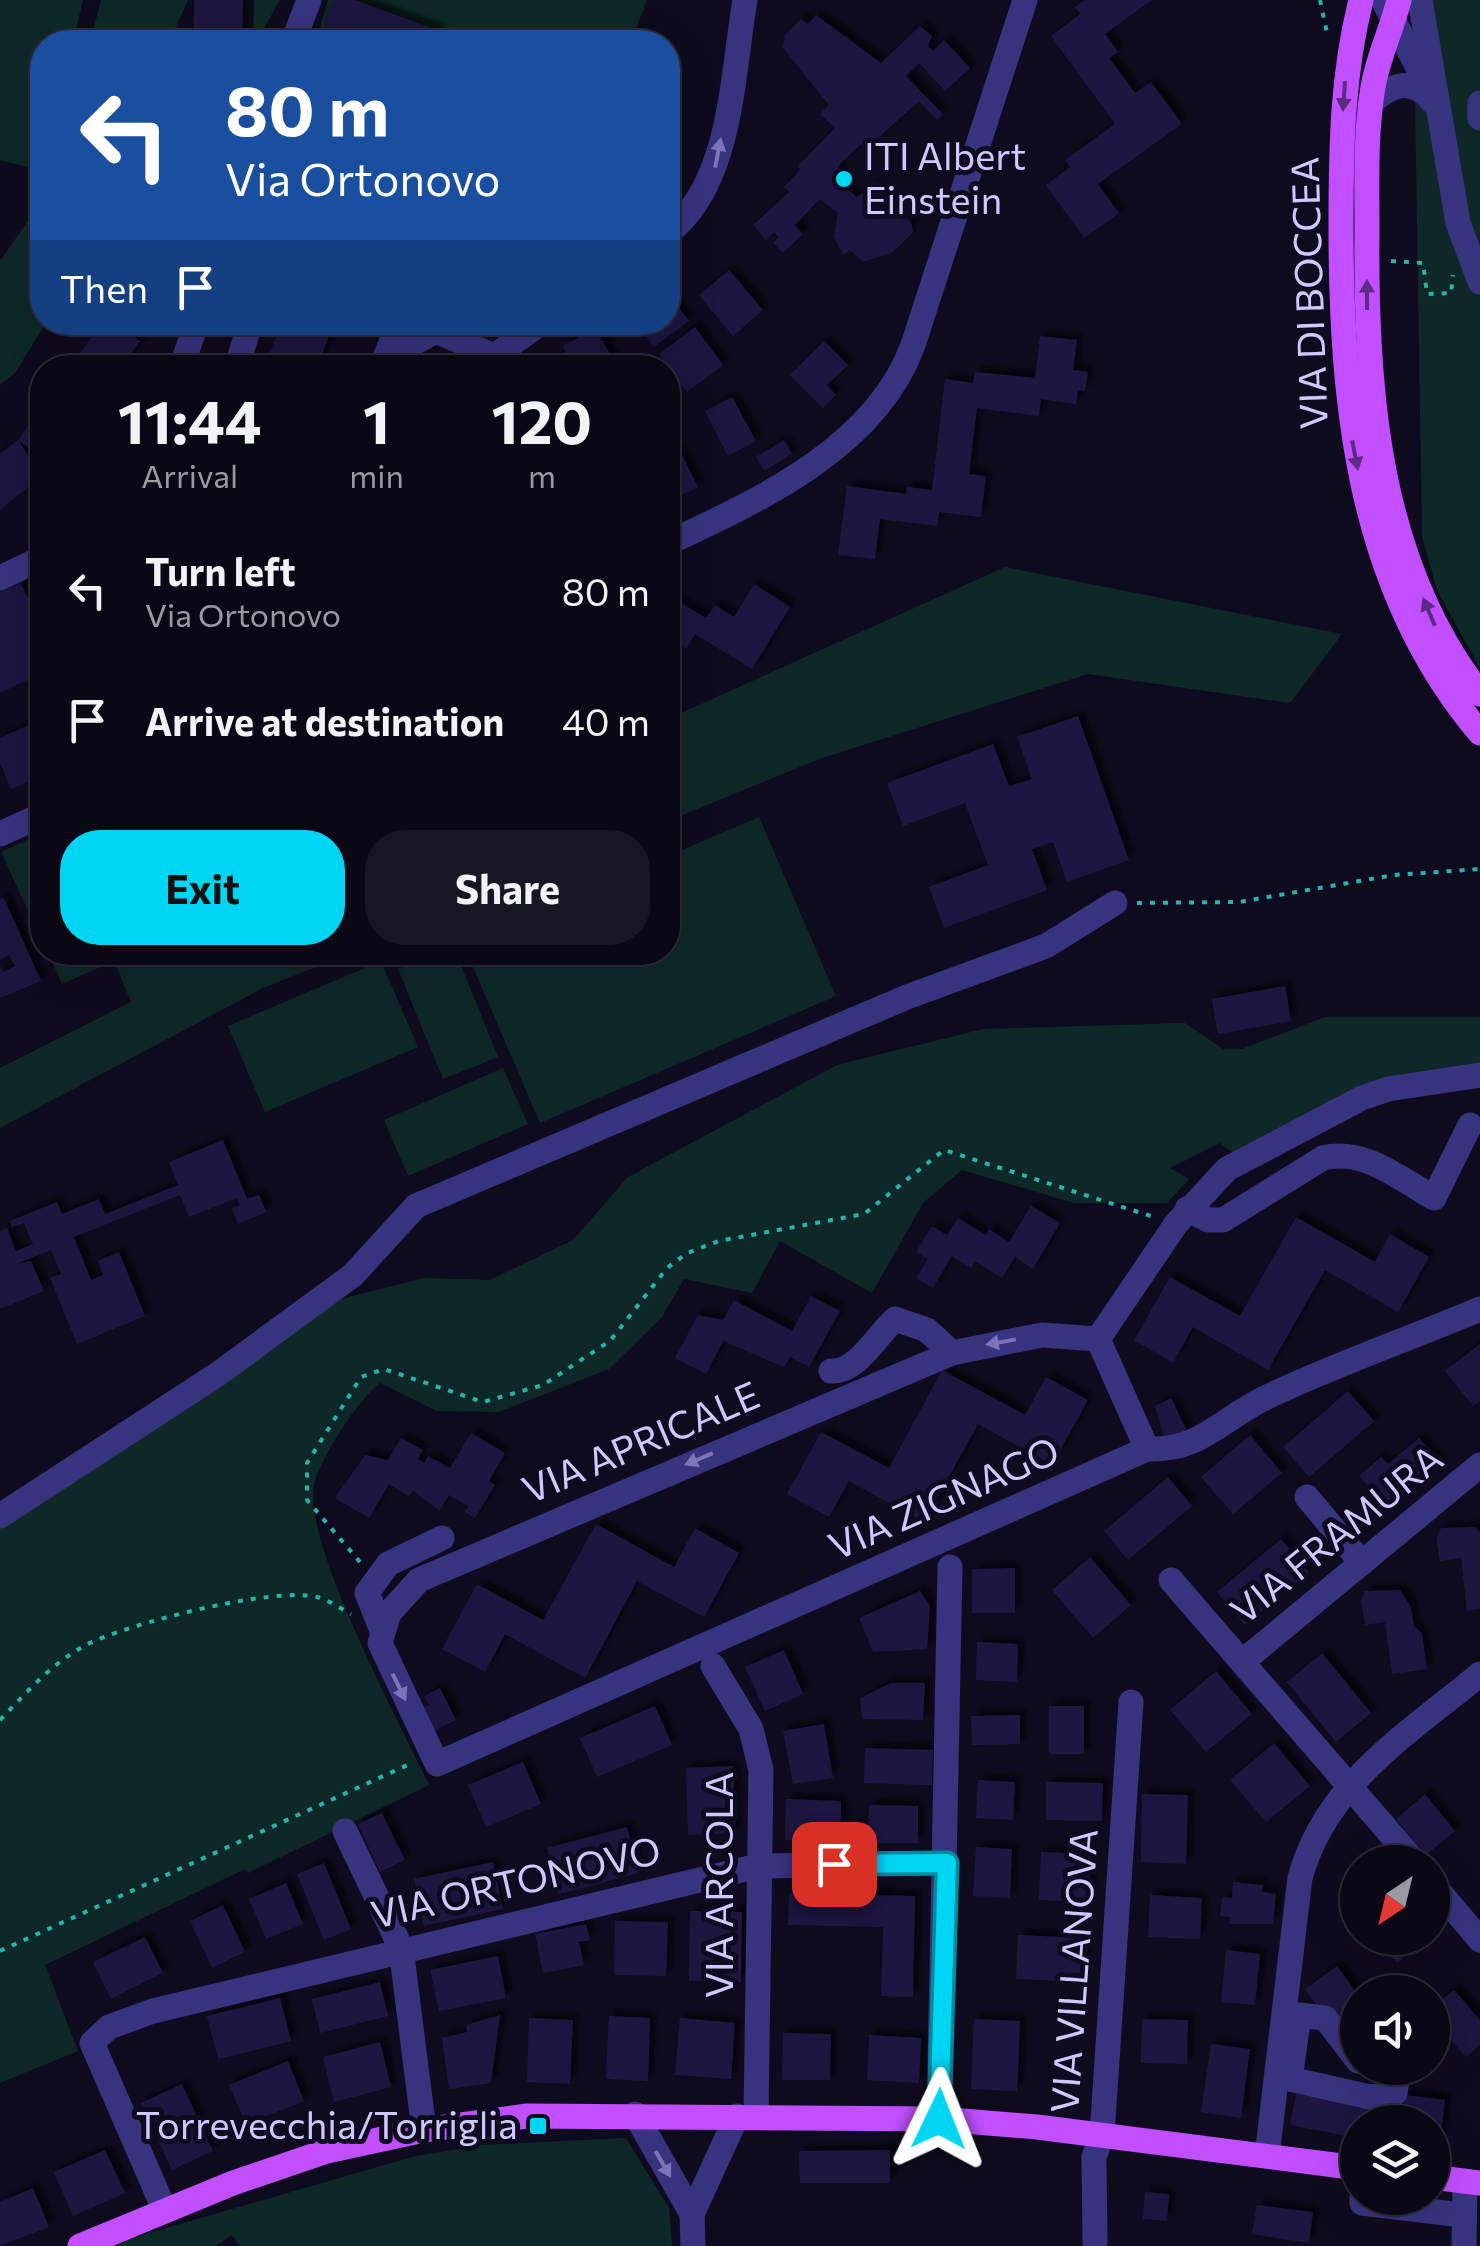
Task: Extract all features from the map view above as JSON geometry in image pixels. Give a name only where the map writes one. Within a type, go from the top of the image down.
[{"type":"main road","name":"VIA DI BOCCEA","points":[[1361,0],[1346,74],[1341,161],[1343,358],[1352,443],[1402,614],[1429,665],[1480,733]]},
{"type":"main road","name":"VIA DI BOCCEA","points":[[1392,6],[1371,102],[1366,260],[1369,373],[1386,481],[1430,618],[1480,694]]},
{"type":"main road","points":[[80,2246],[297,2160],[424,2130],[527,2116],[939,2119],[1340,2166]]},
{"type":"street","points":[[298,30],[309,0]]},
{"type":"street","points":[[680,222],[692,210],[712,176],[745,0]]},
{"type":"street","points":[[680,537],[744,505],[813,463],[860,425],[893,386],[913,345],[1025,0]]},
{"type":"street","points":[[1420,0],[1460,235],[1480,282]]},
{"type":"street","points":[[1392,6],[1439,110]]},
{"type":"street","points":[[1371,102],[1394,86],[1406,84],[1424,92],[1439,110]]},
{"type":"street","points":[[1480,103],[1480,118]]},
{"type":"street","points":[[403,355],[427,335]]},
{"type":"street","points":[[449,335],[476,355]]},
{"type":"street","points":[[496,355],[524,335]]},
{"type":"street","points":[[0,578],[30,564]]},
{"type":"street","points":[[0,834],[30,820]]},
{"type":"street","points":[[0,1516],[218,1374],[353,1274],[416,1206],[907,998],[1046,946],[1115,903]]},
{"type":"street","points":[[1147,1449],[1098,1340],[1181,1216],[1228,1169],[1344,1106],[1388,1089],[1480,1075]]},
{"type":"street","points":[[1181,1216],[1222,1220],[1323,1158],[1341,1154],[1360,1156],[1434,1198],[1470,1125]]},
{"type":"street","name":"VIA ZIGNAGO","points":[[434,1759],[1147,1449],[1198,1443],[1266,1398],[1480,1309]]},
{"type":"street","points":[[832,1372],[843,1372],[857,1364],[872,1340],[895,1319],[927,1330],[952,1353]]},
{"type":"street","name":"VIA APRICALE","points":[[381,1628],[402,1596],[433,1572],[952,1353],[1042,1335],[1098,1340]]},
{"type":"street","name":"VIA FRAMURA","points":[[1242,1662],[1480,1466]]},
{"type":"street","points":[[1307,1498],[1362,1563]]},
{"type":"street","points":[[434,1759],[383,1654],[381,1628],[367,1592],[388,1564],[442,1538]]},
{"type":"street","points":[[939,2119],[950,1567]]},
{"type":"street","points":[[1171,1580],[1401,1845]]},
{"type":"street","name":"VIA ARCOLA","points":[[713,1666],[757,1746],[762,1781],[747,2116]]},
{"type":"street","points":[[1267,2156],[1300,1878],[1315,1836],[1349,1783],[1480,1674]]},
{"type":"street","name":"VIA VILLANOVA","points":[[1100,2245],[1094,2157],[1102,2135],[1131,1702]]},
{"type":"street","points":[[345,1831],[402,1948],[424,2130]]},
{"type":"street","name":"VIA ORTONOVO","points":[[165,2211],[92,2043],[109,2028],[153,2011],[402,1948],[758,1866],[947,1863]]},
{"type":"street","points":[[1450,1905],[1480,1940]]},
{"type":"street","points":[[1340,2038],[1325,2018],[1299,2016],[1290,2079],[1370,2098],[1395,2093],[1396,2085]]},
{"type":"street","points":[[634,2114],[692,2214],[694,2246]]},
{"type":"street","points":[[692,2214],[747,2116]]},
{"type":"street","points":[[1464,2246],[1462,2215],[1472,2182]]},
{"type":"street","points":[[1450,2214],[1462,2215]]},
{"type":"path","points":[[1320,0],[1327,33]]},
{"type":"path","points":[[1366,260],[1422,264],[1427,294],[1451,293],[1455,260]]},
{"type":"path","points":[[1115,903],[1239,902],[1394,875],[1480,869]]},
{"type":"path","points":[[375,1581],[307,1500],[307,1463],[361,1378],[384,1369],[483,1402],[543,1384],[610,1341],[668,1268],[687,1253],[719,1241],[864,1214],[944,1150],[1181,1216]]},
{"type":"path","points":[[0,1720],[56,1664],[89,1643],[187,1613],[274,1596],[316,1596],[381,1628]]},
{"type":"path","points":[[0,1952],[434,1759]]},
{"type":"green space","points":[[0,0],[83,0],[76,30],[30,30],[30,168],[0,160]]},
{"type":"green space","points":[[101,0],[188,0],[174,30],[93,30]]},
{"type":"green space","points":[[254,0],[280,0],[263,30],[253,30]]},
{"type":"green space","points":[[328,0],[647,0],[636,30],[319,30]]},
{"type":"green space","points":[[1431,0],[1480,0],[1480,668],[1437,590],[1422,536],[1415,97]]},
{"type":"green space","points":[[30,218],[30,335],[39,335],[15,373],[0,385],[0,261]]},
{"type":"green space","points":[[1005,567],[1342,634],[1290,703],[1088,674],[819,759],[680,816],[680,714]]},
{"type":"green space","points":[[759,817],[836,996],[540,1123],[472,965],[680,965],[680,851]]},
{"type":"green space","points":[[30,839],[30,915],[1,852]]},
{"type":"green space","points":[[53,965],[105,965],[62,984]]},
{"type":"green space","points":[[116,965],[320,965],[261,989],[0,1128],[0,1068],[131,1002]]},
{"type":"green space","points":[[372,965],[383,965],[418,1047],[265,1112],[228,1026]]},
{"type":"green space","points":[[407,965],[461,965],[498,1057],[443,1079],[398,969]]},
{"type":"green space","points":[[1325,1017],[1480,1017],[1480,1064],[1233,1153],[1220,1143],[1170,1168],[1189,1179],[1167,1203],[1074,1203],[962,1170],[923,1203],[872,1293],[780,1241],[752,1293],[684,1279],[662,1317],[609,1369],[499,1412],[437,1411],[380,1383],[351,1415],[323,1461],[314,1485],[314,1512],[356,1634],[429,1785],[45,1965],[78,2051],[0,2083],[0,1526],[329,1302],[424,1278],[490,1280],[573,1240],[628,1177],[837,1065],[983,1029],[1185,1023],[1223,1049],[1242,1049]]},
{"type":"green space","points":[[503,1068],[528,1124],[408,1176],[384,1120]]},
{"type":"green space","points":[[626,2138],[669,2208],[672,2246],[240,2246],[232,2235],[216,2246],[104,2246],[412,2157],[481,2145]]},
{"type":"building","points":[[194,0],[243,0],[242,30],[194,30]]},
{"type":"building","points":[[333,0],[354,0],[437,30],[322,30]]},
{"type":"building","points":[[1085,0],[1152,0],[1105,34],[1118,52],[1109,58],[1135,93],[1151,82],[1182,124],[1098,184],[1119,213],[1084,238],[1046,185],[1070,167],[1065,160],[1115,124],[1051,36],[1080,14],[1075,7]]},
{"type":"building","points":[[816,15],[881,63],[920,26],[932,36],[928,46],[933,51],[944,40],[970,68],[945,91],[919,63],[906,76],[943,114],[937,120],[919,101],[867,148],[861,144],[838,166],[840,181],[856,197],[876,185],[911,222],[913,232],[893,252],[863,262],[850,250],[843,255],[834,237],[838,213],[820,199],[795,225],[803,234],[783,253],[773,243],[779,237],[774,232],[766,240],[753,225],[789,192],[784,187],[801,169],[798,166],[835,128],[820,114],[829,105],[783,48],[785,35],[801,19],[808,24]]},
{"type":"building","points":[[729,270],[763,310],[733,336],[699,295]]},
{"type":"building","points":[[680,309],[689,321],[680,328]]},
{"type":"building","points":[[695,327],[723,365],[687,392],[680,382],[680,355],[659,354]]},
{"type":"building","points":[[93,335],[131,335],[140,341],[130,355],[79,355]]},
{"type":"building","points":[[276,335],[329,335],[322,355],[269,355]]},
{"type":"building","points":[[583,335],[600,335],[610,355],[568,355],[563,346]]},
{"type":"building","points":[[645,335],[670,335],[654,347]]},
{"type":"building","points":[[1040,336],[1077,340],[1073,370],[1088,372],[1085,391],[1078,390],[1076,404],[1041,399],[1039,416],[977,408],[969,474],[986,476],[981,517],[939,512],[937,526],[880,519],[875,559],[838,555],[847,486],[906,494],[907,487],[932,490],[945,379],[973,383],[975,372],[1035,378]]},
{"type":"building","points":[[824,341],[848,365],[827,385],[836,395],[823,408],[790,375]]},
{"type":"building","points":[[732,397],[756,441],[728,456],[705,411]]},
{"type":"building","points":[[30,423],[30,448],[18,440]]},
{"type":"building","points":[[18,440],[30,458],[30,486],[0,510],[0,454]]},
{"type":"building","points":[[784,440],[792,454],[764,471],[756,457]]},
{"type":"building","points":[[680,451],[698,487],[680,496]]},
{"type":"building","points":[[21,583],[30,604],[30,679],[0,693],[0,592]]},
{"type":"building","points":[[754,584],[790,607],[752,669],[695,634],[686,649],[680,645],[680,602],[706,618],[715,605],[734,617]]},
{"type":"building","points":[[1078,716],[1129,860],[1067,882],[1053,842],[1032,849],[1047,890],[944,928],[929,887],[988,865],[965,803],[903,826],[887,783],[993,744],[1009,786],[1032,779],[1017,737]]},
{"type":"building","points":[[30,724],[30,781],[11,789],[0,763],[0,738]]},
{"type":"building","points":[[4,898],[30,956],[30,965],[34,965],[41,981],[0,998],[0,966],[3,972],[15,966],[9,955],[0,960],[0,899]]},
{"type":"building","points":[[1285,986],[1291,1021],[1218,1034],[1212,999]]},
{"type":"building","points":[[223,1140],[247,1199],[259,1195],[266,1212],[238,1224],[232,1208],[240,1205],[237,1198],[189,1217],[180,1195],[74,1237],[91,1280],[103,1275],[98,1261],[119,1252],[145,1316],[77,1344],[50,1278],[61,1274],[51,1250],[16,1264],[31,1261],[44,1291],[0,1309],[0,1231],[7,1228],[16,1251],[33,1244],[24,1223],[12,1227],[10,1221],[57,1202],[62,1214],[99,1199],[105,1214],[178,1185],[169,1162]]},
{"type":"building","points":[[1031,1206],[1060,1223],[1033,1269],[1015,1257],[1002,1278],[975,1261],[971,1268],[952,1256],[933,1288],[916,1278],[928,1259],[916,1252],[932,1226],[947,1235],[958,1218],[986,1235],[989,1229],[1009,1242]]},
{"type":"building","points":[[1296,1217],[1375,1262],[1390,1234],[1429,1257],[1398,1312],[1325,1270],[1268,1370],[1193,1327],[1173,1363],[1134,1340],[1170,1277],[1240,1316]]},
{"type":"building","points":[[811,1296],[840,1311],[809,1367],[790,1357],[784,1367],[723,1341],[706,1374],[675,1358],[698,1315],[723,1320],[734,1300],[792,1331]]},
{"type":"building","points":[[1480,1344],[1480,1401],[1473,1406],[1445,1371]]},
{"type":"building","points":[[942,1370],[1025,1415],[1046,1377],[1088,1400],[1052,1465],[978,1424],[924,1522],[849,1481],[829,1517],[787,1494],[821,1432],[889,1468]]},
{"type":"building","points":[[1348,1391],[1374,1421],[1309,1477],[1283,1447]]},
{"type":"building","points":[[1171,1398],[1187,1431],[1166,1442],[1155,1406]]},
{"type":"building","points":[[471,1433],[505,1453],[489,1481],[495,1485],[475,1518],[465,1512],[468,1506],[449,1495],[439,1511],[413,1490],[409,1496],[389,1484],[369,1518],[335,1498],[365,1455],[388,1460],[401,1438],[423,1450],[418,1459],[424,1463],[428,1456],[450,1468]]},
{"type":"building","points":[[1250,1435],[1282,1473],[1233,1514],[1201,1477]]},
{"type":"building","points":[[1419,1438],[1442,1464],[1414,1489],[1408,1483],[1377,1510],[1365,1496],[1372,1490],[1359,1476],[1381,1457],[1388,1464]]},
{"type":"building","points":[[1168,1477],[1192,1506],[1128,1560],[1104,1531]]},
{"type":"building","points":[[596,1524],[674,1567],[695,1528],[739,1553],[704,1617],[637,1581],[585,1678],[505,1634],[485,1672],[442,1649],[477,1584],[543,1620]]},
{"type":"building","points":[[1475,1527],[1480,1532],[1480,1609],[1467,1611],[1461,1558],[1440,1561],[1436,1538],[1441,1528]]},
{"type":"building","points":[[1281,1539],[1309,1572],[1245,1625],[1217,1592]]},
{"type":"building","points":[[1090,1557],[1131,1605],[1093,1638],[1052,1590]]},
{"type":"building","points":[[1015,1568],[1015,1613],[972,1613],[972,1569]]},
{"type":"building","points":[[1400,1590],[1411,1607],[1414,1626],[1422,1633],[1427,1669],[1392,1674],[1385,1622],[1365,1625],[1361,1601],[1365,1591]]},
{"type":"building","points":[[920,1591],[930,1606],[927,1649],[873,1652],[859,1618]]},
{"type":"building","points":[[977,1642],[1018,1644],[1017,1682],[976,1680]]},
{"type":"building","points":[[784,1650],[803,1694],[765,1711],[745,1667]]},
{"type":"building","points":[[1322,1653],[1371,1713],[1336,1742],[1287,1682]]},
{"type":"building","points":[[1216,1671],[1252,1714],[1206,1752],[1170,1710]]},
{"type":"building","points":[[891,1683],[925,1683],[923,1720],[862,1719],[860,1698]]},
{"type":"building","points":[[440,1688],[456,1720],[434,1731],[423,1708],[429,1705],[424,1696]]},
{"type":"building","points":[[655,1706],[672,1745],[597,1777],[580,1738]]},
{"type":"building","points":[[1049,1706],[1084,1706],[1084,1754],[1049,1754]]},
{"type":"building","points":[[1020,1715],[1020,1744],[972,1745],[971,1716]]},
{"type":"building","points":[[824,1724],[833,1778],[793,1784],[783,1731]]},
{"type":"building","points":[[1274,1743],[1310,1786],[1266,1822],[1230,1780]]},
{"type":"building","points":[[865,1748],[933,1750],[932,1785],[864,1783]]},
{"type":"building","points":[[523,1762],[541,1804],[486,1827],[468,1785]]},
{"type":"building","points":[[733,1766],[736,1833],[688,1835],[686,1768]]},
{"type":"building","points":[[978,1780],[1015,1782],[1013,1820],[976,1818]]},
{"type":"building","points":[[1046,1782],[1103,1783],[1102,1821],[1046,1820]]},
{"type":"building","points":[[1142,1794],[1188,1795],[1186,1864],[1141,1862]]},
{"type":"building","points":[[1425,1794],[1455,1831],[1438,1845],[1418,1845],[1396,1819]]},
{"type":"building","points":[[786,1799],[841,1801],[841,1842],[785,1840]]},
{"type":"building","points":[[869,1805],[918,1806],[918,1843],[868,1843]]},
{"type":"building","points":[[382,1813],[405,1860],[380,1872],[358,1824]]},
{"type":"building","points":[[627,1827],[639,1873],[559,1894],[547,1848]]},
{"type":"building","points":[[976,1847],[1012,1849],[1010,1898],[973,1896]]},
{"type":"building","points":[[1041,1852],[1091,1854],[1089,1902],[1039,1900]]},
{"type":"building","points":[[493,1862],[503,1909],[424,1926],[414,1879]]},
{"type":"building","points":[[324,1863],[351,1929],[324,1940],[297,1874]]},
{"type":"building","points":[[1233,1882],[1263,1885],[1262,1892],[1276,1894],[1273,1924],[1229,1924],[1230,1917],[1220,1916],[1222,1897],[1232,1898]]},
{"type":"building","points":[[286,1883],[303,1924],[266,1939],[249,1899]]},
{"type":"building","points":[[789,1893],[915,1896],[913,1997],[881,1996],[883,1927],[788,1925]]},
{"type":"building","points":[[1150,1895],[1202,1898],[1200,1939],[1148,1937]]},
{"type":"building","points":[[223,1905],[245,1952],[212,1968],[190,1921]]},
{"type":"building","points":[[690,1911],[742,1912],[741,1982],[689,1981]]},
{"type":"building","points":[[615,1921],[668,1922],[666,1976],[614,1975]]},
{"type":"building","points":[[586,1924],[590,1940],[579,1942],[584,1965],[543,1973],[535,1934]]},
{"type":"building","points":[[1018,1935],[1085,1938],[1084,1982],[1016,1979]]},
{"type":"building","points":[[145,1937],[163,1973],[111,1999],[93,1962]]},
{"type":"building","points":[[1226,1950],[1260,1954],[1255,2005],[1221,2002]]},
{"type":"building","points":[[1390,1955],[1407,1955],[1397,1963]]},
{"type":"building","points":[[498,1956],[506,1998],[439,2011],[430,1970]]},
{"type":"building","points":[[1337,1966],[1344,1975],[1340,1975],[1340,2039],[1305,1989]]},
{"type":"building","points":[[380,1982],[388,2016],[320,2033],[312,1999]]},
{"type":"building","points":[[1454,1990],[1480,2020],[1480,2045],[1466,2057],[1450,2039],[1450,1993]]},
{"type":"building","points":[[280,1998],[291,2041],[218,2059],[207,2016]]},
{"type":"building","points":[[500,2015],[491,2083],[449,2089],[442,2038],[467,2032],[466,2025]]},
{"type":"building","points":[[609,2016],[650,2018],[648,2081],[606,2079]]},
{"type":"building","points":[[529,2018],[573,2020],[570,2084],[527,2082]]},
{"type":"building","points":[[680,2018],[735,2023],[731,2079],[675,2075]]},
{"type":"building","points":[[974,2019],[1020,2021],[1017,2091],[971,2089]]},
{"type":"building","points":[[1142,2019],[1188,2020],[1187,2064],[1141,2063]]},
{"type":"building","points":[[783,2033],[831,2034],[830,2080],[782,2080]]},
{"type":"building","points":[[869,2035],[921,2038],[919,2083],[867,2080]]},
{"type":"building","points":[[380,2042],[391,2087],[334,2102],[323,2057]]},
{"type":"building","points":[[1211,2044],[1250,2049],[1241,2118],[1201,2112]]},
{"type":"building","points":[[288,2061],[304,2101],[246,2124],[229,2085]]},
{"type":"building","points":[[1298,2083],[1370,2097],[1368,2105],[1340,2105],[1340,2135],[1290,2125]]},
{"type":"building","points":[[182,2084],[213,2151],[172,2170],[141,2103]]},
{"type":"building","points":[[1405,2095],[1445,2100],[1444,2105],[1404,2105]]},
{"type":"building","points":[[105,2150],[125,2193],[73,2216],[54,2172]]},
{"type":"building","points":[[890,2150],[890,2183],[800,2183],[799,2151]]},
{"type":"building","points":[[33,2188],[49,2227],[0,2246],[0,2202]]},
{"type":"building","points":[[1145,2192],[1169,2194],[1167,2221],[1143,2219]]},
{"type":"building","points":[[1257,2205],[1313,2212],[1309,2243],[1252,2234]]},
{"type":"place","name":"ITI Albert Einstein","points":[[844,179]]},
{"type":"place","name":"Torrevecchia/Torriglia","points":[[538,2126]]},
{"type":"route","points":[[834,1864],[947,1863],[939,2119]]}]
